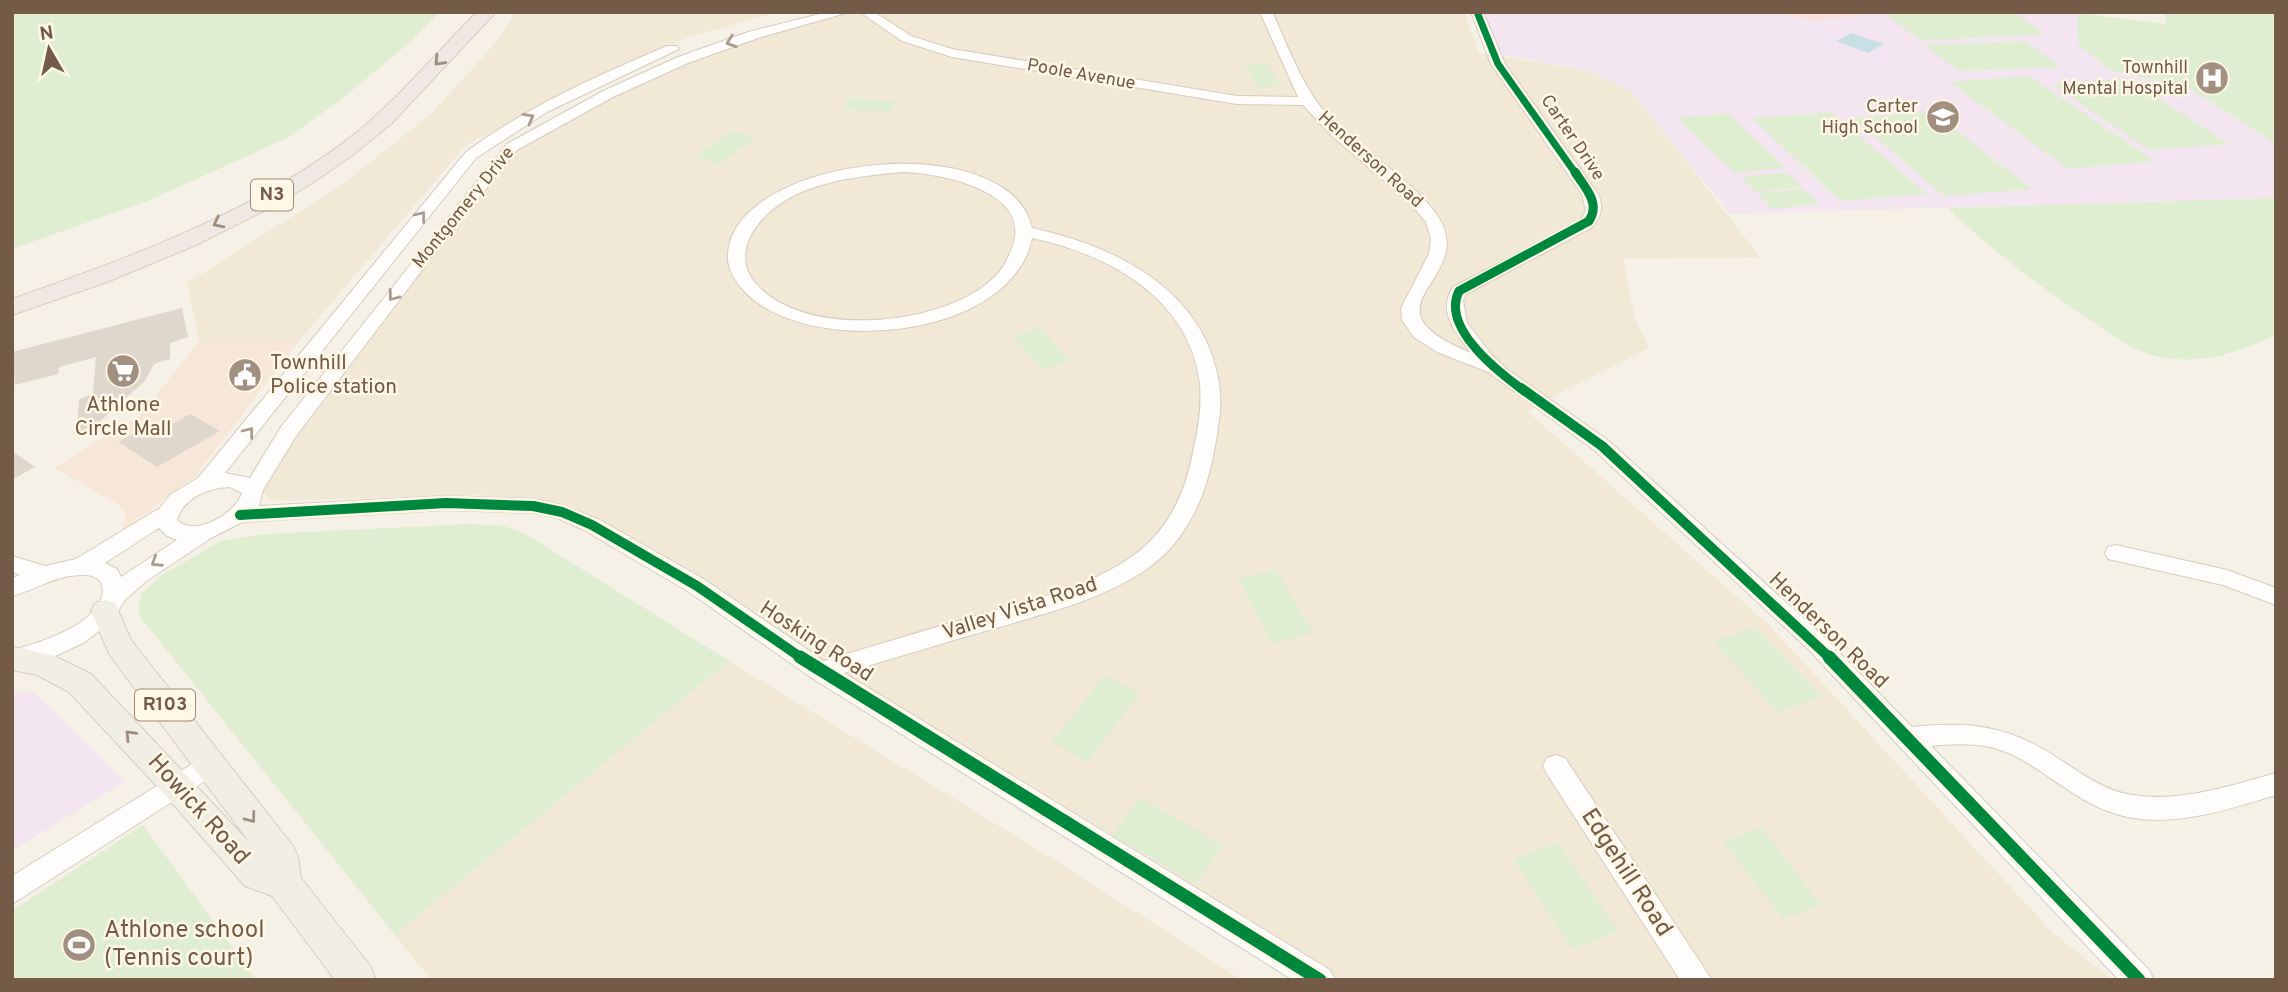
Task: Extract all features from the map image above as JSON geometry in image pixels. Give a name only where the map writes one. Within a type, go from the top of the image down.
[{"type":"highway","name":"N3","points":[[12,289],[136,241],[233,196],[286,166],[357,118],[464,12]]},
{"type":"highway","name":"N3","points":[[12,308],[160,251],[306,177],[346,150],[399,105],[486,12]]},
{"type":"main road","name":"Howick Road","points":[[109,605],[119,646],[281,857],[284,884],[358,980]]},
{"type":"main road","name":"Howick Road","points":[[14,659],[43,664],[80,682],[257,875],[284,884]]},
{"type":"street","name":"Montgomery Drive","points":[[205,484],[471,155],[503,132],[602,79],[679,47],[794,12]]},
{"type":"street","name":"Montgomery Drive","points":[[240,515],[288,432],[512,147],[608,94],[683,60],[745,37],[844,12]]},
{"type":"street","name":"Poole Avenue","points":[[866,12],[892,33],[909,42],[952,53],[1237,100],[1307,101]]},
{"type":"street","name":"Henderson Road","points":[[1266,12],[1307,101],[1331,128],[1409,194],[1435,224],[1440,253],[1435,267],[1420,283],[1411,311],[1415,327],[1432,342],[1501,374],[1602,446],[1816,643],[2139,980]]},
{"type":"street","name":"Carter Drive","points":[[1466,337],[1455,313],[1454,301],[1459,290],[1585,225],[1594,217],[1595,210],[1590,194],[1498,64],[1477,12]]},
{"type":"street","points":[[602,79],[624,86]]},
{"type":"street","points":[[584,88],[608,94]]},
{"type":"street","points":[[926,168],[977,181],[1010,202],[1021,217],[1025,232],[1021,254],[1014,265],[980,296],[949,310],[891,324],[859,326],[822,323],[799,317],[767,302],[747,285],[738,270],[735,256],[748,224],[761,210],[781,197],[807,185],[840,175],[880,169],[926,168]]},
{"type":"street","name":"Valley Vista Road","points":[[821,671],[1058,601],[1105,583],[1138,564],[1163,543],[1184,517],[1195,491],[1202,458],[1209,393],[1202,351],[1191,326],[1160,291],[1134,270],[1101,252],[1061,238],[1025,232]]},
{"type":"street","points":[[1432,342],[1466,337]]},
{"type":"street","name":"Henderson Road","points":[[1466,337],[1501,374]]},
{"type":"street","points":[[290,379],[331,379]]},
{"type":"street","name":"Hosking Road","points":[[205,484],[236,480],[246,483],[253,493],[286,511]]},
{"type":"street","points":[[12,588],[43,574],[81,567],[166,514],[182,496],[205,484]]},
{"type":"street","name":"Hosking Road","points":[[240,515],[446,503],[533,506],[562,512],[592,525],[697,586],[821,671],[1320,980]]},
{"type":"street","points":[[166,514],[170,529],[178,533],[205,532]]},
{"type":"street","points":[[109,605],[136,576],[205,532],[240,515]]},
{"type":"street","points":[[2116,553],[2227,578],[2276,597]]},
{"type":"street","points":[[12,564],[43,574]]},
{"type":"street","name":"R103","points":[[14,659],[57,647],[76,636],[109,605],[114,586],[109,576],[98,569],[81,567]]},
{"type":"street","points":[[1907,738],[1963,733],[1992,737],[2015,747],[2079,786],[2128,806],[2158,808],[2246,793],[2276,784]]},
{"type":"street","points":[[12,891],[210,764]]},
{"type":"street","name":"Edgehill Road","points":[[1556,766],[1697,980]]},
{"type":"shaded area","points":[[516,12],[778,12],[689,37],[615,69],[466,145],[299,341],[199,341],[187,283],[340,186],[430,115],[491,48]]},
{"type":"shaded area","points":[[855,12],[1464,12],[1479,53],[1591,71],[1631,90],[1760,257],[1623,259],[1635,319],[1649,348],[1559,393],[1528,412],[1769,625],[2053,933],[2113,980],[1336,980],[563,503],[479,495],[270,501],[257,487],[515,150],[671,69],[728,47]]},
{"type":"shaded area","name":"Carter High School","points":[[1484,12],[1767,12],[1815,20],[1866,15],[1870,12],[2077,13],[2109,70],[2187,87],[2276,144],[2276,198],[1730,214],[1631,91],[1591,71],[1499,54]]},
{"type":"shaded area","points":[[1767,12],[1870,12],[1866,15],[1815,20]]},
{"type":"shaded area","points":[[199,341],[299,341],[195,476],[119,534],[125,522],[125,512],[116,503],[54,468],[140,416]]},
{"type":"shaded area","points":[[729,661],[1058,862],[1242,980],[431,980],[395,935]]},
{"type":"shaded area","points":[[33,691],[125,781],[12,851],[12,692]]},
{"type":"green space","points":[[12,12],[440,12],[409,43],[342,99],[287,138],[150,200],[12,249]]},
{"type":"green space","points":[[1883,12],[2013,12],[2045,34],[1921,41]]},
{"type":"green space","name":"Townhill Mental Hospital","points":[[2165,12],[2276,12],[2276,144],[2187,87],[2109,70],[2078,44],[2077,13],[2166,24]]},
{"type":"green space","points":[[2025,41],[2061,67],[1958,71],[1925,45]]},
{"type":"green space","points":[[1267,63],[1280,86],[1257,88],[1245,65]]},
{"type":"green space","points":[[2029,76],[2155,161],[2068,169],[1949,82]]},
{"type":"green space","points":[[2127,78],[2229,144],[2149,150],[2052,84]]},
{"type":"green space","points":[[850,98],[898,101],[891,112],[843,109]]},
{"type":"green space","points":[[1831,112],[1927,194],[1840,201],[1752,118]]},
{"type":"green space","points":[[1933,112],[2032,189],[1944,196],[1853,118]]},
{"type":"green space","points":[[1727,113],[1786,168],[1734,173],[1677,118]]},
{"type":"green space","points":[[731,131],[756,137],[720,164],[694,157]]},
{"type":"green space","points":[[1787,173],[1802,187],[1756,192],[1741,177]]},
{"type":"green space","points":[[1803,189],[1820,204],[1772,209],[1757,193]]},
{"type":"green space","points":[[2276,198],[2276,334],[2231,353],[2184,360],[2145,353],[2115,337],[2019,269],[1982,240],[1948,208]]},
{"type":"green space","points":[[1040,327],[1070,360],[1042,370],[1013,337]]},
{"type":"green space","points":[[470,524],[503,526],[524,533],[729,661],[395,935],[138,614],[141,594],[162,575],[221,541],[267,534]]},
{"type":"green space","points":[[1276,569],[1313,633],[1272,644],[1238,579]]},
{"type":"green space","points":[[1754,627],[1822,696],[1778,712],[1713,642]]},
{"type":"green space","points":[[1105,675],[1140,693],[1088,762],[1051,742]]},
{"type":"green space","points":[[1140,797],[1223,845],[1196,884],[1112,835]]},
{"type":"green space","points":[[143,825],[256,980],[12,980],[12,911]]},
{"type":"green space","points":[[1761,827],[1821,905],[1783,919],[1723,842]]},
{"type":"green space","points":[[1558,843],[1619,931],[1572,949],[1513,859]]},
{"type":"water","points":[[1851,33],[1884,44],[1868,53],[1836,41]]},
{"type":"building","name":"Athlone Circle Mall","points":[[182,308],[188,337],[170,343],[170,359],[154,364],[145,381],[88,432],[76,435],[79,399],[93,394],[96,357],[59,367],[58,374],[15,385],[12,352]]},
{"type":"building","points":[[190,414],[220,431],[157,467],[118,442],[139,431],[149,437]]},
{"type":"building","name":"Athlone Circle Mall","points":[[12,451],[35,467],[12,480]]},
{"type":"cycle path","points":[[1477,12],[1498,64],[1590,194],[1594,211],[1585,225],[1459,291],[1454,301],[1458,323],[1484,358],[1501,374],[1602,446],[1816,643],[2139,980]]},
{"type":"cycle path","points":[[240,515],[446,503],[533,506],[562,512],[592,525],[697,586],[821,671],[1320,980]]},
{"type":"place","name":"Townhill Mental Hospital","points":[[2212,78]]},
{"type":"place","name":"Carter High School","points":[[1943,117]]},
{"type":"place","name":"Athlone Circle Mall","points":[[123,371]]},
{"type":"place","name":"Townhill Police station","points":[[245,375]]},
{"type":"place","name":"Athlone school (Tennis court)","points":[[79,945]]}]
